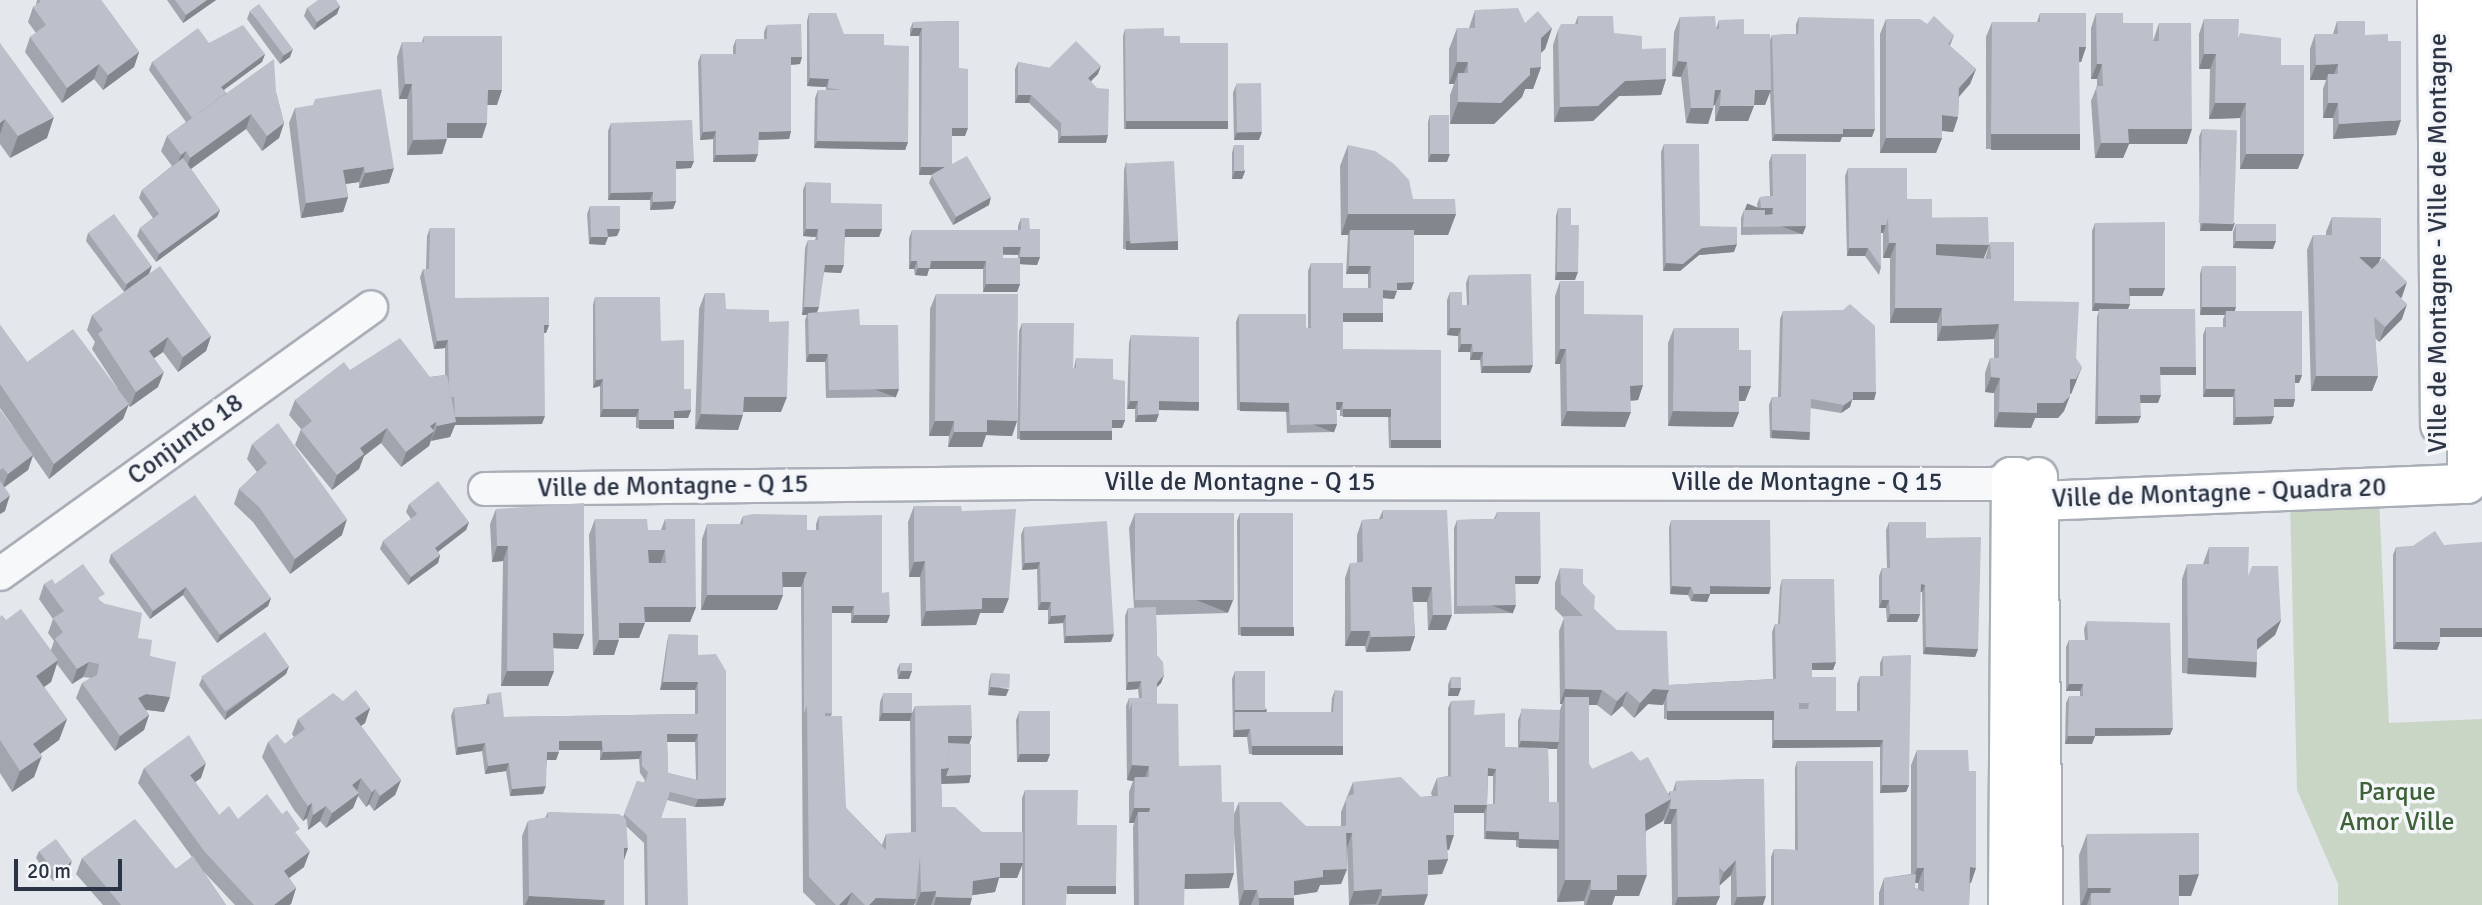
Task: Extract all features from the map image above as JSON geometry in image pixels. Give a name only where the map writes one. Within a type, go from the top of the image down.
[{"type":"street","name":"Ville de Montagne - Ville de Montagne","points":[[2437,0],[2463,478]]},
{"type":"street","name":"Ville de Montagne - Ville de Montagne","points":[[2463,478],[2466,0]]},
{"type":"street","name":"Conjunto 18","points":[[0,574],[371,307]]},
{"type":"street","name":"Ville de Montagne - Quadra 20","points":[[2043,905],[2019,487],[2463,478]]},
{"type":"street","name":"Ville de Montagne - Q 15","points":[[485,489],[1032,483],[2019,487]]},
{"type":"street","points":[[2008,905],[2019,487]]},
{"type":"green space","name":"Parque Amor Ville","points":[[2379,497],[2389,723],[2482,719],[2482,905],[2338,905],[2338,884],[2297,790],[2290,500]]},
{"type":"building","points":[[40,0],[101,0],[139,52],[108,75],[99,64],[67,88],[30,37],[46,25],[33,7]]},
{"type":"building","points":[[175,0],[207,0],[186,15]]},
{"type":"building","points":[[318,0],[336,0],[340,6],[317,22],[307,8]]},
{"type":"building","points":[[259,4],[293,49],[284,55],[250,11]]},
{"type":"building","points":[[1518,8],[1525,23],[1538,11],[1552,28],[1541,38],[1541,67],[1530,68],[1530,75],[1501,103],[1458,102],[1458,73],[1468,73],[1468,62],[1457,62],[1457,28],[1475,28],[1475,10]]},
{"type":"building","points":[[809,13],[836,13],[844,34],[884,34],[884,45],[909,46],[908,142],[817,141],[818,90],[841,90],[828,88],[829,79],[810,78]]},
{"type":"building","points":[[2040,13],[2086,13],[2086,47],[2079,47],[2080,134],[1991,134],[1992,22],[2040,22]]},
{"type":"building","points":[[2096,13],[2123,13],[2123,23],[2153,23],[2153,41],[2159,41],[2159,23],[2191,23],[2192,129],[2128,129],[2129,143],[2101,143],[2096,86],[2103,86],[2102,64],[2097,64]]},
{"type":"building","points":[[1578,16],[1613,16],[1614,33],[1642,36],[1642,49],[1666,48],[1666,79],[1625,81],[1598,106],[1560,107],[1558,30],[1561,24],[1578,24]]},
{"type":"building","points":[[1715,16],[1716,29],[1719,29],[1719,20],[1744,19],[1744,34],[1770,34],[1771,90],[1755,90],[1754,106],[1720,106],[1721,90],[1715,90],[1713,108],[1691,108],[1687,62],[1678,61],[1680,17]]},
{"type":"building","points":[[1934,16],[1954,35],[1948,44],[1976,69],[1959,88],[1958,117],[1942,115],[1942,138],[1886,138],[1886,19],[1920,19],[1927,24]]},
{"type":"building","points":[[1799,17],[1874,19],[1875,129],[1843,129],[1843,134],[1775,134],[1772,35],[1798,34]]},
{"type":"building","points":[[2204,19],[2239,19],[2238,39],[2240,33],[2281,38],[2281,65],[2304,65],[2304,154],[2246,154],[2246,103],[2215,103],[2216,54],[2204,54]]},
{"type":"building","points":[[959,21],[959,68],[968,69],[968,128],[952,128],[952,164],[967,156],[991,197],[956,217],[931,175],[945,167],[921,167],[922,28],[913,28],[913,22]]},
{"type":"building","points":[[2337,21],[2365,21],[2365,35],[2388,34],[2388,41],[2401,41],[2401,120],[2339,124],[2338,103],[2328,103],[2328,74],[2338,74],[2338,64],[2316,65],[2315,34],[2338,34]]},
{"type":"building","points":[[801,24],[802,57],[791,57],[791,131],[759,132],[758,154],[716,155],[716,131],[703,132],[701,54],[736,54],[736,39],[767,39],[767,25]]},
{"type":"building","points":[[243,25],[265,54],[221,87],[226,93],[192,118],[152,62],[198,28],[209,43]]},
{"type":"building","points":[[1164,28],[1164,36],[1180,36],[1180,43],[1228,43],[1228,121],[1126,121],[1125,29]]},
{"type":"building","points":[[424,36],[502,36],[502,90],[488,90],[487,123],[447,123],[447,139],[413,140],[412,84],[405,84],[402,42],[424,42]]},
{"type":"building","points":[[1076,41],[1101,66],[1088,78],[1097,88],[1109,89],[1108,135],[1061,136],[1061,123],[1031,95],[1018,95],[1018,62],[1049,68]]},
{"type":"building","points":[[0,43],[54,117],[18,136],[5,119],[0,123]]},
{"type":"building","points":[[274,59],[276,92],[284,123],[267,136],[251,114],[190,158],[186,151],[181,155],[167,136]]},
{"type":"building","points":[[1236,83],[1261,83],[1262,132],[1237,132]]},
{"type":"building","points":[[381,89],[394,168],[365,173],[364,167],[343,170],[348,197],[306,203],[295,108],[313,105],[315,99]]},
{"type":"building","points":[[1430,115],[1449,115],[1449,154],[1430,154]]},
{"type":"building","points":[[692,120],[694,161],[676,161],[676,201],[653,202],[653,192],[611,193],[611,123]]},
{"type":"building","points":[[2202,129],[2237,130],[2234,224],[2199,223]]},
{"type":"building","points":[[1664,144],[1699,144],[1700,226],[1737,227],[1737,244],[1702,248],[1683,264],[1666,263]]},
{"type":"building","points":[[1234,145],[1244,145],[1244,171],[1234,171]]},
{"type":"building","points":[[1348,145],[1375,151],[1394,164],[1409,180],[1413,199],[1455,199],[1456,214],[1348,214]]},
{"type":"building","points":[[1772,154],[1806,154],[1806,226],[1743,227],[1744,210],[1765,210],[1765,215],[1773,214],[1773,208],[1761,208],[1760,197],[1773,196]]},
{"type":"building","points":[[183,158],[220,210],[159,254],[140,228],[159,214],[142,190]]},
{"type":"building","points":[[1174,161],[1178,241],[1130,243],[1126,164]]},
{"type":"building","points":[[1848,168],[1907,168],[1907,199],[1932,199],[1932,218],[1888,218],[1886,225],[1881,225],[1881,267],[1868,248],[1849,248]]},
{"type":"building","points":[[806,182],[831,183],[831,203],[882,204],[882,229],[845,229],[844,265],[825,265],[819,307],[804,307],[808,240],[818,240],[818,229],[806,229]]},
{"type":"building","points":[[590,206],[620,206],[620,229],[607,229],[608,237],[591,237]]},
{"type":"building","points":[[1558,208],[1571,208],[1571,225],[1579,225],[1578,272],[1557,272]]},
{"type":"building","points":[[114,214],[152,266],[126,285],[88,233]]},
{"type":"building","points":[[1988,217],[1989,245],[1936,244],[1936,255],[1991,259],[1990,242],[2014,242],[2014,301],[2079,302],[2076,358],[2082,367],[2076,379],[2070,379],[2070,396],[2063,403],[2037,403],[2037,413],[1999,412],[2000,378],[1991,377],[1990,358],[1999,358],[1999,324],[1942,326],[1942,308],[1895,308],[1896,243],[1889,243],[1888,218]]},
{"type":"building","points":[[2332,217],[2381,218],[2381,257],[2359,257],[2372,269],[2383,258],[2407,282],[2395,292],[2407,304],[2385,327],[2374,317],[2378,376],[2316,376],[2313,235],[2332,235]]},
{"type":"building","points":[[1021,218],[1029,218],[1030,229],[1040,229],[1040,257],[1020,257],[1021,247],[1003,247],[1003,258],[1020,258],[1020,284],[986,284],[986,261],[931,261],[930,268],[918,268],[917,261],[911,261],[912,230],[1021,230]]},
{"type":"building","points":[[2165,222],[2165,288],[2129,288],[2130,304],[2095,303],[2095,223]]},
{"type":"building","points":[[2236,224],[2276,224],[2276,241],[2236,241]]},
{"type":"building","points":[[430,228],[455,228],[455,298],[549,297],[549,325],[544,325],[545,416],[455,417],[454,397],[451,397],[449,384],[448,340],[437,341],[423,269],[429,269]]},
{"type":"building","points":[[1350,230],[1414,230],[1414,282],[1397,283],[1397,291],[1383,290],[1383,313],[1343,313],[1343,349],[1441,350],[1441,440],[1391,440],[1391,409],[1343,409],[1343,402],[1336,402],[1337,424],[1290,425],[1289,403],[1240,402],[1239,314],[1306,314],[1306,328],[1311,328],[1311,263],[1343,263],[1343,288],[1371,288],[1371,266],[1349,266]]},
{"type":"building","points":[[160,266],[211,336],[183,357],[168,337],[149,351],[164,372],[136,392],[98,334],[103,330],[92,315]]},
{"type":"building","points":[[2202,266],[2236,266],[2236,307],[2202,307]]},
{"type":"building","points":[[1531,274],[1533,365],[1483,366],[1483,352],[1473,352],[1472,344],[1461,344],[1461,328],[1450,328],[1450,292],[1462,292],[1462,305],[1469,305],[1469,275]]},
{"type":"building","points":[[1560,281],[1584,281],[1584,314],[1643,315],[1643,385],[1630,386],[1631,412],[1567,411],[1566,349],[1560,349]]},
{"type":"building","points":[[705,293],[725,293],[726,309],[769,310],[769,322],[789,321],[787,397],[744,397],[743,415],[701,414]]},
{"type":"building","points":[[936,294],[1018,294],[1017,421],[987,420],[987,432],[954,432],[954,421],[935,421]]},
{"type":"building","points":[[595,297],[660,297],[661,341],[684,340],[684,389],[691,389],[691,410],[674,411],[674,420],[639,420],[639,409],[603,409],[603,379],[596,380]]},
{"type":"building","points":[[1850,304],[1875,326],[1876,392],[1853,392],[1853,399],[1844,405],[1811,399],[1810,432],[1772,430],[1772,397],[1781,397],[1783,311],[1843,310]]},
{"type":"building","points":[[859,309],[860,325],[898,325],[899,389],[829,390],[828,354],[809,354],[808,313]]},
{"type":"building","points":[[2099,309],[2195,309],[2196,367],[2160,367],[2161,395],[2140,395],[2141,416],[2098,416]]},
{"type":"building","points":[[2226,311],[2302,311],[2302,375],[2295,375],[2295,399],[2274,399],[2274,416],[2236,417],[2235,389],[2206,389],[2206,327],[2226,327]]},
{"type":"building","points":[[1022,323],[1074,323],[1073,368],[1076,368],[1076,358],[1113,359],[1113,379],[1125,381],[1125,420],[1112,420],[1112,431],[1020,431]]},
{"type":"building","points":[[0,325],[27,362],[73,329],[129,404],[54,464],[0,384]]},
{"type":"building","points":[[1674,328],[1739,328],[1739,350],[1751,350],[1751,386],[1739,386],[1739,412],[1673,411]]},
{"type":"building","points":[[1131,335],[1199,337],[1199,402],[1159,401],[1159,414],[1138,415],[1138,401],[1130,401]]},
{"type":"building","points":[[400,338],[430,377],[447,375],[456,422],[437,426],[436,422],[430,426],[434,431],[406,452],[387,428],[360,448],[364,454],[337,475],[301,430],[312,421],[295,400],[344,362],[350,370]]},
{"type":"building","points":[[0,410],[33,455],[8,474],[3,468],[0,470]]},
{"type":"building","points":[[278,423],[347,519],[295,559],[259,507],[239,489],[267,463],[252,444]]},
{"type":"building","points":[[0,481],[10,495],[0,503]]},
{"type":"building","points":[[438,481],[469,522],[435,548],[440,555],[411,577],[383,541],[417,514],[409,504]]},
{"type":"building","points":[[195,495],[271,598],[220,635],[186,587],[153,611],[111,554]]},
{"type":"building","points":[[584,503],[584,634],[553,633],[554,671],[507,671],[508,546],[497,546],[496,509]]},
{"type":"building","points":[[914,506],[961,506],[962,511],[1016,509],[1009,598],[982,598],[982,609],[926,611],[925,561],[914,562]]},
{"type":"building","points":[[1383,510],[1447,510],[1452,615],[1433,615],[1432,587],[1412,587],[1415,636],[1371,637],[1370,631],[1351,631],[1350,563],[1363,562],[1362,520],[1383,519]]},
{"type":"building","points":[[1497,512],[1540,512],[1541,576],[1515,576],[1516,605],[1457,606],[1457,520],[1496,519]]},
{"type":"building","points":[[1135,513],[1234,513],[1234,600],[1135,600]]},
{"type":"building","points":[[1240,513],[1293,513],[1293,627],[1240,627]]},
{"type":"building","points":[[807,515],[807,572],[782,572],[783,595],[707,595],[707,524],[743,524],[743,516]]},
{"type":"building","points":[[882,515],[882,593],[889,592],[890,615],[854,615],[854,606],[832,606],[832,713],[825,713],[825,706],[807,706],[804,713],[804,579],[807,572],[807,530],[819,530],[819,516]]},
{"type":"building","points":[[595,519],[647,519],[648,530],[666,530],[665,519],[695,519],[696,607],[644,607],[645,623],[619,623],[619,640],[599,640]],"holes":[[[648,550],[665,550],[666,563],[649,563]]]},
{"type":"building","points":[[1671,520],[1770,520],[1771,587],[1710,586],[1710,594],[1694,594],[1691,587],[1672,586]]},
{"type":"building","points":[[1107,521],[1114,634],[1066,636],[1066,615],[1051,616],[1051,602],[1041,602],[1040,562],[1025,563],[1024,527]]},
{"type":"building","points":[[1889,522],[1926,522],[1926,538],[1981,537],[1978,649],[1926,647],[1925,585],[1921,584],[1920,614],[1890,614],[1889,600],[1882,600],[1882,568],[1890,568]]},
{"type":"building","points":[[2435,531],[2444,545],[2482,542],[2482,628],[2440,628],[2440,642],[2396,642],[2396,547],[2411,547]]},
{"type":"building","points":[[2209,547],[2249,547],[2248,576],[2252,566],[2278,566],[2281,620],[2257,639],[2257,662],[2188,658],[2187,564],[2209,564]]},
{"type":"building","points":[[83,564],[105,594],[98,598],[102,603],[142,613],[138,638],[152,640],[150,656],[176,662],[170,697],[146,694],[138,698],[149,715],[120,736],[82,683],[97,675],[99,664],[89,662],[77,669],[55,639],[63,632],[53,618],[64,611],[44,584],[52,579],[55,584]]},
{"type":"building","points":[[1560,568],[1583,569],[1583,584],[1595,596],[1594,609],[1617,630],[1667,631],[1669,690],[1653,689],[1640,703],[1627,691],[1617,701],[1602,690],[1565,689],[1564,616],[1583,616],[1561,594]]},
{"type":"building","points":[[1782,579],[1834,579],[1836,662],[1812,663],[1812,677],[1836,677],[1836,711],[1860,711],[1860,676],[1883,676],[1883,656],[1911,655],[1909,785],[1882,785],[1883,740],[1774,740],[1774,711],[1667,711],[1669,685],[1776,679],[1775,624],[1780,624]],"holes":[[[1799,703],[1809,703],[1808,709],[1799,709]]]},
{"type":"building","points":[[1156,607],[1157,655],[1163,662],[1164,675],[1157,683],[1157,704],[1132,703],[1129,710],[1129,698],[1142,698],[1141,681],[1128,682],[1128,608]]},
{"type":"building","points":[[21,609],[58,660],[36,676],[67,719],[33,744],[42,756],[20,771],[0,740],[0,617],[2,615],[6,620]]},
{"type":"building","points":[[2087,621],[2170,623],[2173,728],[2095,728],[2095,736],[2068,736],[2069,696],[2083,696],[2083,684],[2069,684],[2069,640],[2088,640]]},
{"type":"building","points":[[265,632],[289,666],[225,711],[201,677]]},
{"type":"building","points":[[669,634],[698,635],[698,655],[716,654],[726,671],[726,798],[698,799],[670,792],[661,818],[686,818],[688,905],[648,905],[647,835],[624,814],[637,781],[645,783],[648,772],[642,766],[642,751],[603,752],[602,741],[559,741],[559,752],[547,752],[546,786],[512,789],[509,763],[488,766],[485,743],[458,747],[454,708],[490,704],[488,694],[501,692],[504,717],[698,714],[698,682],[663,682]],"holes":[[[667,734],[698,734],[698,780],[668,773]]]},
{"type":"building","points":[[900,663],[912,663],[912,671],[900,671]]},
{"type":"building","points":[[1235,671],[1265,671],[1265,710],[1235,710]]},
{"type":"building","points":[[991,673],[1010,674],[1009,688],[990,687]]},
{"type":"building","points":[[1451,677],[1461,677],[1461,688],[1451,688]]},
{"type":"building","points":[[356,690],[370,708],[355,718],[401,780],[380,796],[375,789],[372,792],[361,778],[352,785],[359,793],[332,813],[326,806],[313,815],[312,803],[308,806],[300,795],[268,742],[277,734],[285,744],[305,729],[298,719],[333,693],[343,701]]},
{"type":"building","points":[[1335,690],[1343,691],[1343,746],[1252,746],[1250,729],[1235,730],[1235,712],[1333,712]]},
{"type":"building","points":[[883,693],[912,693],[912,713],[883,713]]},
{"type":"building","points":[[1565,697],[1589,697],[1589,764],[1592,769],[1632,751],[1640,761],[1648,757],[1671,799],[1645,814],[1647,875],[1617,875],[1617,890],[1591,890],[1591,880],[1565,880]]},
{"type":"building","points":[[1475,700],[1474,715],[1505,713],[1505,747],[1548,748],[1549,802],[1559,802],[1559,840],[1519,839],[1519,832],[1486,831],[1487,805],[1454,805],[1454,776],[1451,776],[1451,701]],"holes":[[[1488,768],[1496,769],[1495,804],[1487,804]]]},
{"type":"building","points":[[1132,703],[1178,704],[1179,766],[1221,765],[1222,802],[1234,802],[1234,873],[1185,874],[1184,905],[1139,905],[1138,812],[1150,812],[1150,808],[1134,808],[1135,777],[1149,777],[1149,766],[1132,765]]},
{"type":"building","points":[[971,705],[972,736],[948,736],[949,768],[941,769],[942,807],[955,807],[982,832],[1023,832],[1023,863],[1000,863],[1000,877],[973,881],[972,898],[936,897],[936,891],[921,892],[920,856],[916,899],[876,898],[869,905],[865,905],[852,892],[836,905],[809,877],[807,706],[825,706],[825,716],[842,716],[846,808],[886,850],[886,834],[916,832],[915,706]]},
{"type":"building","points":[[1521,709],[1560,710],[1559,742],[1520,741]]},
{"type":"building","points":[[1019,711],[1050,711],[1050,754],[1019,754]]},
{"type":"building","points":[[189,735],[206,763],[190,775],[219,815],[229,806],[238,819],[267,794],[282,814],[287,810],[300,829],[295,832],[310,851],[284,871],[296,888],[274,905],[254,905],[204,851],[144,768]]},
{"type":"building","points":[[948,743],[971,744],[971,775],[946,776],[949,768]]},
{"type":"building","points":[[1917,750],[1968,750],[1969,771],[1976,771],[1976,868],[1970,867],[1969,905],[1884,905],[1884,878],[1916,874],[1915,888],[1924,892],[1924,868],[1917,868]]},
{"type":"building","points":[[1797,761],[1873,761],[1874,905],[1774,905],[1774,849],[1798,850]]},
{"type":"building","points":[[1454,776],[1454,835],[1446,835],[1448,859],[1428,860],[1428,894],[1382,896],[1382,889],[1354,891],[1352,833],[1346,833],[1347,869],[1323,870],[1323,877],[1294,881],[1294,898],[1259,898],[1257,890],[1244,890],[1239,802],[1281,802],[1306,826],[1346,826],[1346,797],[1354,794],[1353,782],[1401,777],[1421,797],[1438,796],[1437,778]]},
{"type":"building","points":[[1764,779],[1766,896],[1737,897],[1736,860],[1724,872],[1719,867],[1720,896],[1678,897],[1677,809],[1670,809],[1670,791],[1676,791],[1676,781]]},
{"type":"building","points":[[1025,790],[1078,790],[1077,825],[1117,825],[1116,886],[1067,886],[1066,905],[1025,905]]},
{"type":"building","points":[[548,812],[619,814],[626,819],[628,848],[624,848],[624,905],[605,905],[605,900],[529,896],[528,821],[548,817]]},
{"type":"building","points":[[135,819],[176,869],[193,856],[226,905],[121,905],[82,858]]},
{"type":"building","points":[[2199,833],[2199,874],[2179,875],[2179,905],[2091,905],[2091,893],[2111,893],[2111,888],[2088,888],[2087,834]]},
{"type":"building","points":[[56,839],[72,861],[55,873],[39,851]]}]
